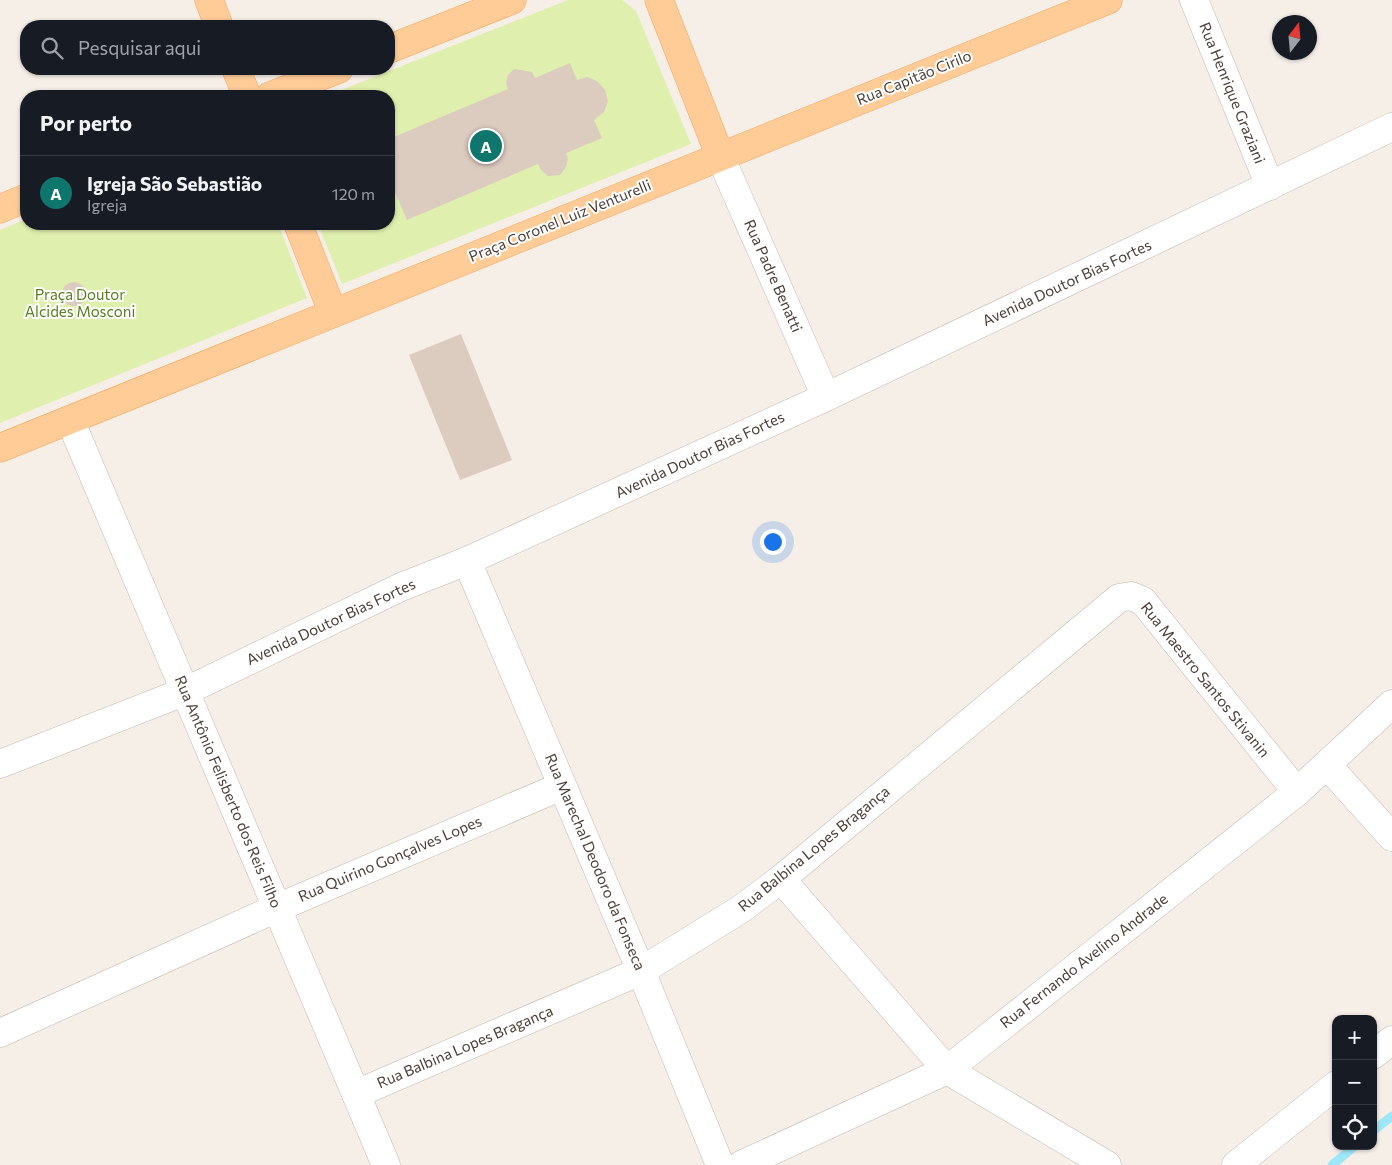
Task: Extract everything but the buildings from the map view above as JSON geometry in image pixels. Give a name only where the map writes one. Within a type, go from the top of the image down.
[{"type":"main road","points":[[209,0],[217,20]]},
{"type":"main road","points":[[395,47],[512,0]]},
{"type":"main road","points":[[659,0],[720,156]]},
{"type":"main road","name":"Rua Capitão Cirilo","points":[[720,156],[1108,0]]},
{"type":"main road","points":[[238,75],[245,90]]},
{"type":"main road","points":[[285,90],[324,75]]},
{"type":"main road","name":"Praça Coronel Luiz Venturelli","points":[[333,313],[720,156]]},
{"type":"main road","points":[[0,209],[20,201]]},
{"type":"main road","points":[[0,448],[333,313],[300,230]]},
{"type":"street","name":"Rua Henrique Graziani","points":[[1194,0],[1270,186]]},
{"type":"street","name":"Avenida Doutor Bias Fortes","points":[[0,764],[186,691],[401,587],[467,561],[826,397],[1392,127]]},
{"type":"street","name":"Rua Padre Benatti","points":[[720,156],[826,397]]},
{"type":"street","name":"Rua Antônio Felisberto dos Reis Filho","points":[[70,420],[386,1165]]},
{"type":"street","name":"Rua Marechal Deodoro da Fonseca","points":[[467,561],[641,971],[720,1165]]},
{"type":"street","name":"Rua Maestro Santos Stivanin","points":[[1102,611],[1120,598],[1131,596],[1143,601],[1297,792]]},
{"type":"street","name":"Rua Balbina Lopes Bragança","points":[[356,1094],[641,971],[741,909],[781,879],[1102,611]]},
{"type":"street","name":"Rua Fernando Avelino Andrade","points":[[742,1165],[947,1070],[1297,792],[1392,704]]},
{"type":"street","points":[[1327,765],[1392,837]]},
{"type":"street","name":"Rua Quirino Gonçalves Lopes","points":[[0,1034],[277,908],[562,786]]},
{"type":"street","points":[[781,879],[947,1070],[1107,1165]]},
{"type":"street","points":[[1377,1052],[1392,1040]]},
{"type":"street","points":[[1236,1165],[1332,1088]]},
{"type":"green space","points":[[568,0],[622,0],[636,11],[691,144],[342,284],[320,230],[395,230],[395,90],[341,90],[379,75],[395,75],[395,69]]},
{"type":"green space","name":"Praça Doutor Alcides Mosconi","points":[[20,222],[20,230],[280,230],[307,298],[0,423],[0,230]]},
{"type":"waterway","points":[[1377,1128],[1392,1116]]},
{"type":"waterway","points":[[1332,1165],[1350,1150]]},
{"type":"place","name":"Igreja São Sebastião","points":[[486,146]]}]
